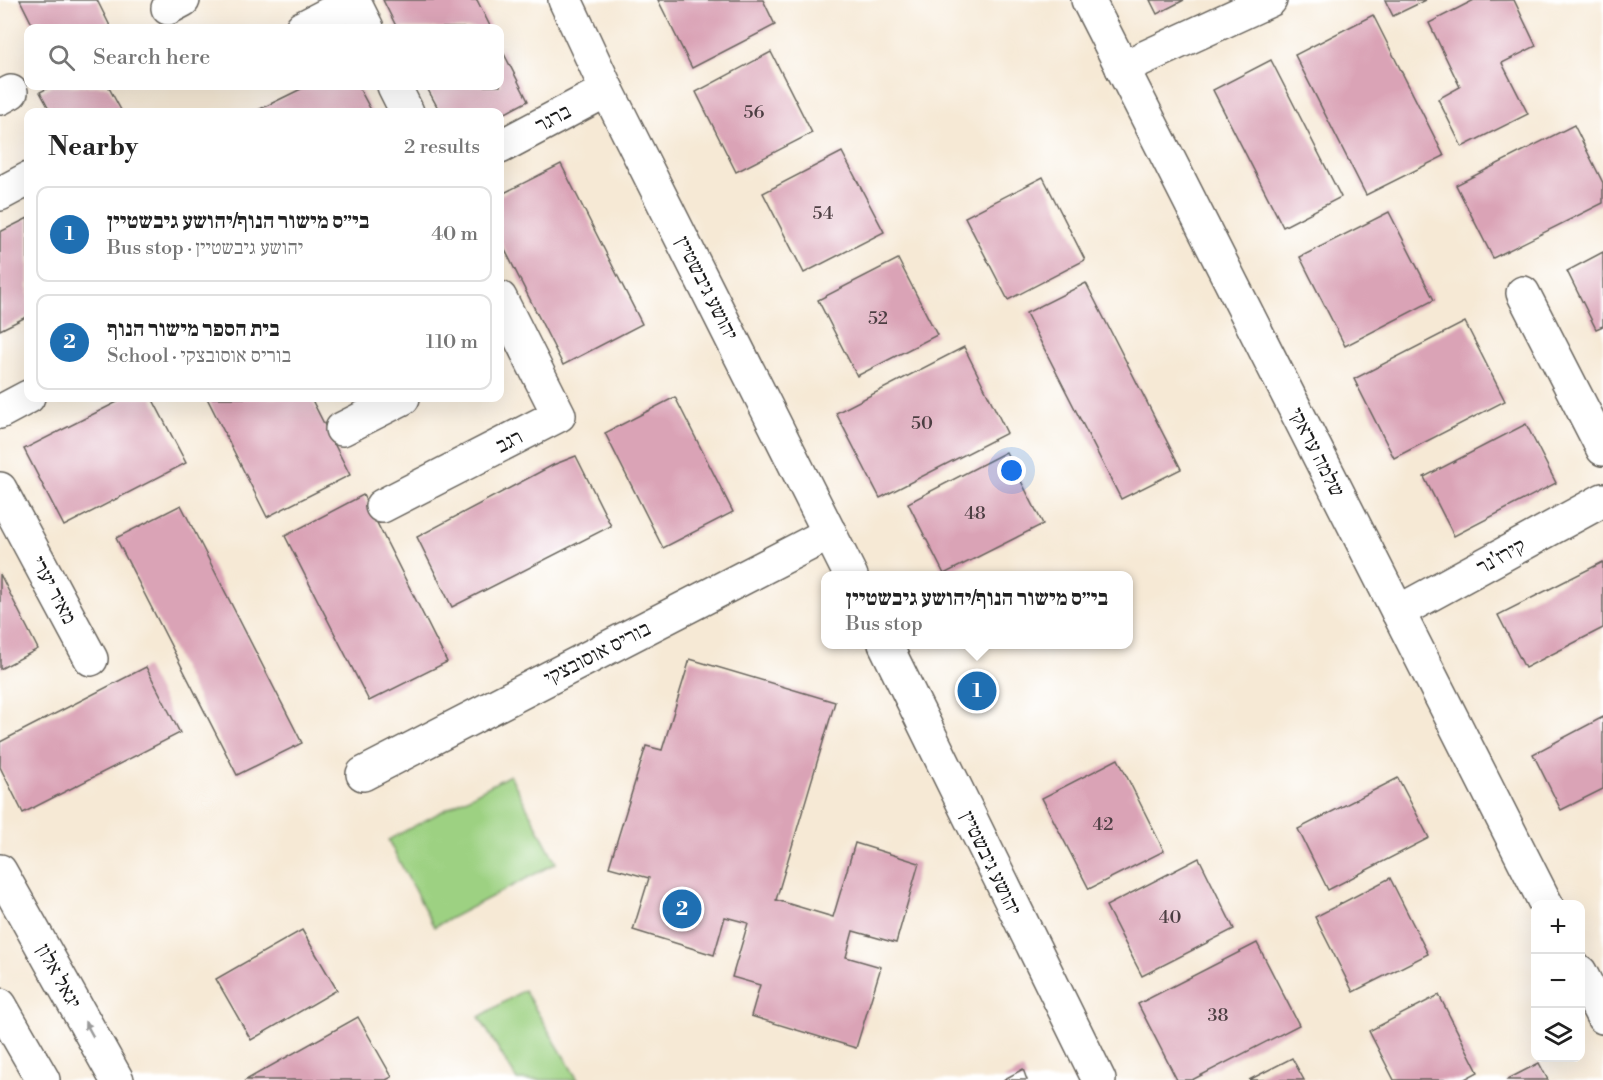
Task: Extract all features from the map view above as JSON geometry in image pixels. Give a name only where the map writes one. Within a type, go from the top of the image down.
[{"type":"street","points":[[309,24],[354,0],[365,24]]},
{"type":"street","name":"יהושע גיבשטיין","points":[[565,0],[607,90],[849,571]]},
{"type":"street","name":"שלמה עראקי","points":[[1088,0],[1544,900]]},
{"type":"street","points":[[1122,68],[1270,0]]},
{"type":"street","points":[[396,90],[405,108]]},
{"type":"street","name":"ברגר","points":[[504,145],[607,90]]},
{"type":"street","points":[[0,194],[24,181]]},
{"type":"street","points":[[1523,293],[1603,449]]},
{"type":"street","name":"רגב","points":[[382,506],[559,414],[509,343],[504,318]]},
{"type":"street","points":[[0,412],[24,399]]},
{"type":"street","points":[[342,429],[395,402]]},
{"type":"street","name":"מאיר יערי","points":[[0,489],[91,659]]},
{"type":"street","name":"קירז'נר","points":[[1398,612],[1603,500]]},
{"type":"street","name":"בוריס אוסובצקי","points":[[363,774],[830,533]]},
{"type":"street","name":"יהושע גיבשטיין","points":[[887,649],[1099,1080]]},
{"type":"street","name":"יגאל אלון","points":[[0,871],[117,1080]]},
{"type":"street","points":[[1585,980],[1603,1017]]},
{"type":"street","points":[[0,1005],[42,1080]]},
{"type":"green space","points":[[510,775],[556,863],[434,927],[388,840]]},
{"type":"green space","points":[[524,990],[578,1080],[517,1080],[479,1017]]},
{"type":"building","points":[[20,0],[97,0],[109,24],[32,24]]},
{"type":"building","points":[[383,0],[477,0],[489,24],[395,24]]},
{"type":"building","points":[[658,0],[763,0],[775,25],[692,68]]},
{"type":"building","points":[[1150,0],[1184,0],[1157,14]]},
{"type":"building","points":[[1385,0],[1426,0],[1393,16]]},
{"type":"building","points":[[1474,0],[1514,0],[1536,46],[1502,63],[1528,114],[1462,147],[1438,99],[1460,87],[1429,23]]},
{"type":"building","points":[[1373,15],[1444,156],[1366,195],[1295,55]]},
{"type":"building","points":[[771,52],[812,133],[736,172],[696,92]]},
{"type":"building","points":[[504,54],[528,101],[504,114],[504,108],[438,108],[428,90],[504,90]]},
{"type":"building","points":[[1271,60],[1341,197],[1283,227],[1213,90]]},
{"type":"building","points":[[44,90],[110,90],[120,108],[49,108],[40,92]]},
{"type":"building","points":[[299,90],[360,90],[370,108],[262,108]]},
{"type":"building","points":[[1574,125],[1603,183],[1603,203],[1493,258],[1456,185]]},
{"type":"building","points":[[842,152],[884,232],[804,273],[763,193]]},
{"type":"building","points":[[561,164],[642,324],[563,365],[504,248],[504,193]]},
{"type":"building","points":[[1043,177],[1085,260],[1008,300],[965,217]]},
{"type":"building","points":[[1389,212],[1434,300],[1345,346],[1300,257]]},
{"type":"building","points":[[24,220],[24,318],[0,330],[0,232]]},
{"type":"building","points":[[1603,252],[1603,326],[1596,329],[1567,271]]},
{"type":"building","points":[[898,259],[937,335],[857,376],[818,300]]},
{"type":"building","points":[[1086,283],[1181,469],[1121,499],[1026,313]]},
{"type":"building","points":[[1465,322],[1505,401],[1394,458],[1354,379]]},
{"type":"building","points":[[964,347],[1007,433],[880,498],[836,413]]},
{"type":"building","points":[[675,397],[733,512],[663,548],[605,433]]},
{"type":"building","points":[[117,402],[154,402],[186,463],[64,526],[24,449]]},
{"type":"building","points":[[209,402],[313,402],[350,475],[267,517]]},
{"type":"building","points":[[1526,424],[1556,483],[1454,536],[1424,477]]},
{"type":"building","points":[[1006,452],[1043,524],[950,571],[942,571],[908,503]]},
{"type":"building","points":[[576,456],[611,526],[452,607],[417,537],[553,465]]},
{"type":"building","points":[[363,495],[447,662],[369,701],[285,536]]},
{"type":"building","points":[[181,505],[302,743],[237,775],[116,538]]},
{"type":"building","points":[[1603,562],[1603,628],[1525,668],[1498,615]]},
{"type":"building","points":[[0,574],[38,649],[0,669]]},
{"type":"building","points":[[690,659],[835,702],[776,900],[833,917],[855,843],[919,863],[896,943],[853,931],[846,957],[881,967],[856,1048],[751,1016],[760,985],[732,977],[748,923],[725,917],[714,955],[633,930],[649,878],[609,867],[646,746],[662,750]]},
{"type":"building","points":[[146,667],[180,733],[23,813],[0,767],[0,742]]},
{"type":"building","points":[[1603,717],[1603,789],[1561,810],[1533,754]]},
{"type":"building","points":[[1118,759],[1164,851],[1089,889],[1042,798]]},
{"type":"building","points":[[1398,778],[1429,838],[1328,890],[1298,829]]},
{"type":"building","points":[[1199,858],[1234,929],[1142,976],[1106,906]]},
{"type":"building","points":[[1390,878],[1428,954],[1353,992],[1315,917]]},
{"type":"building","points":[[302,930],[337,990],[251,1040],[216,979]]},
{"type":"building","points":[[1257,943],[1299,1025],[1192,1080],[1177,1080],[1138,1004]]},
{"type":"building","points":[[1439,995],[1478,1072],[1463,1080],[1394,1080],[1369,1031]]},
{"type":"building","points":[[358,1017],[392,1077],[386,1080],[246,1080]]},
{"type":"building","points":[[1292,1058],[1304,1080],[1249,1080]]},
{"type":"building","points":[[1539,1063],[1548,1080],[1506,1080]]},
{"type":"building","points":[[1023,1069],[1027,1080],[1003,1080]]},
{"type":"place","name":"בי״ס מישור הנוף/יהושע גיבשטיין","points":[[977,691]]},
{"type":"place","name":"בית הספר מישור הנוף","points":[[682,909]]}]
